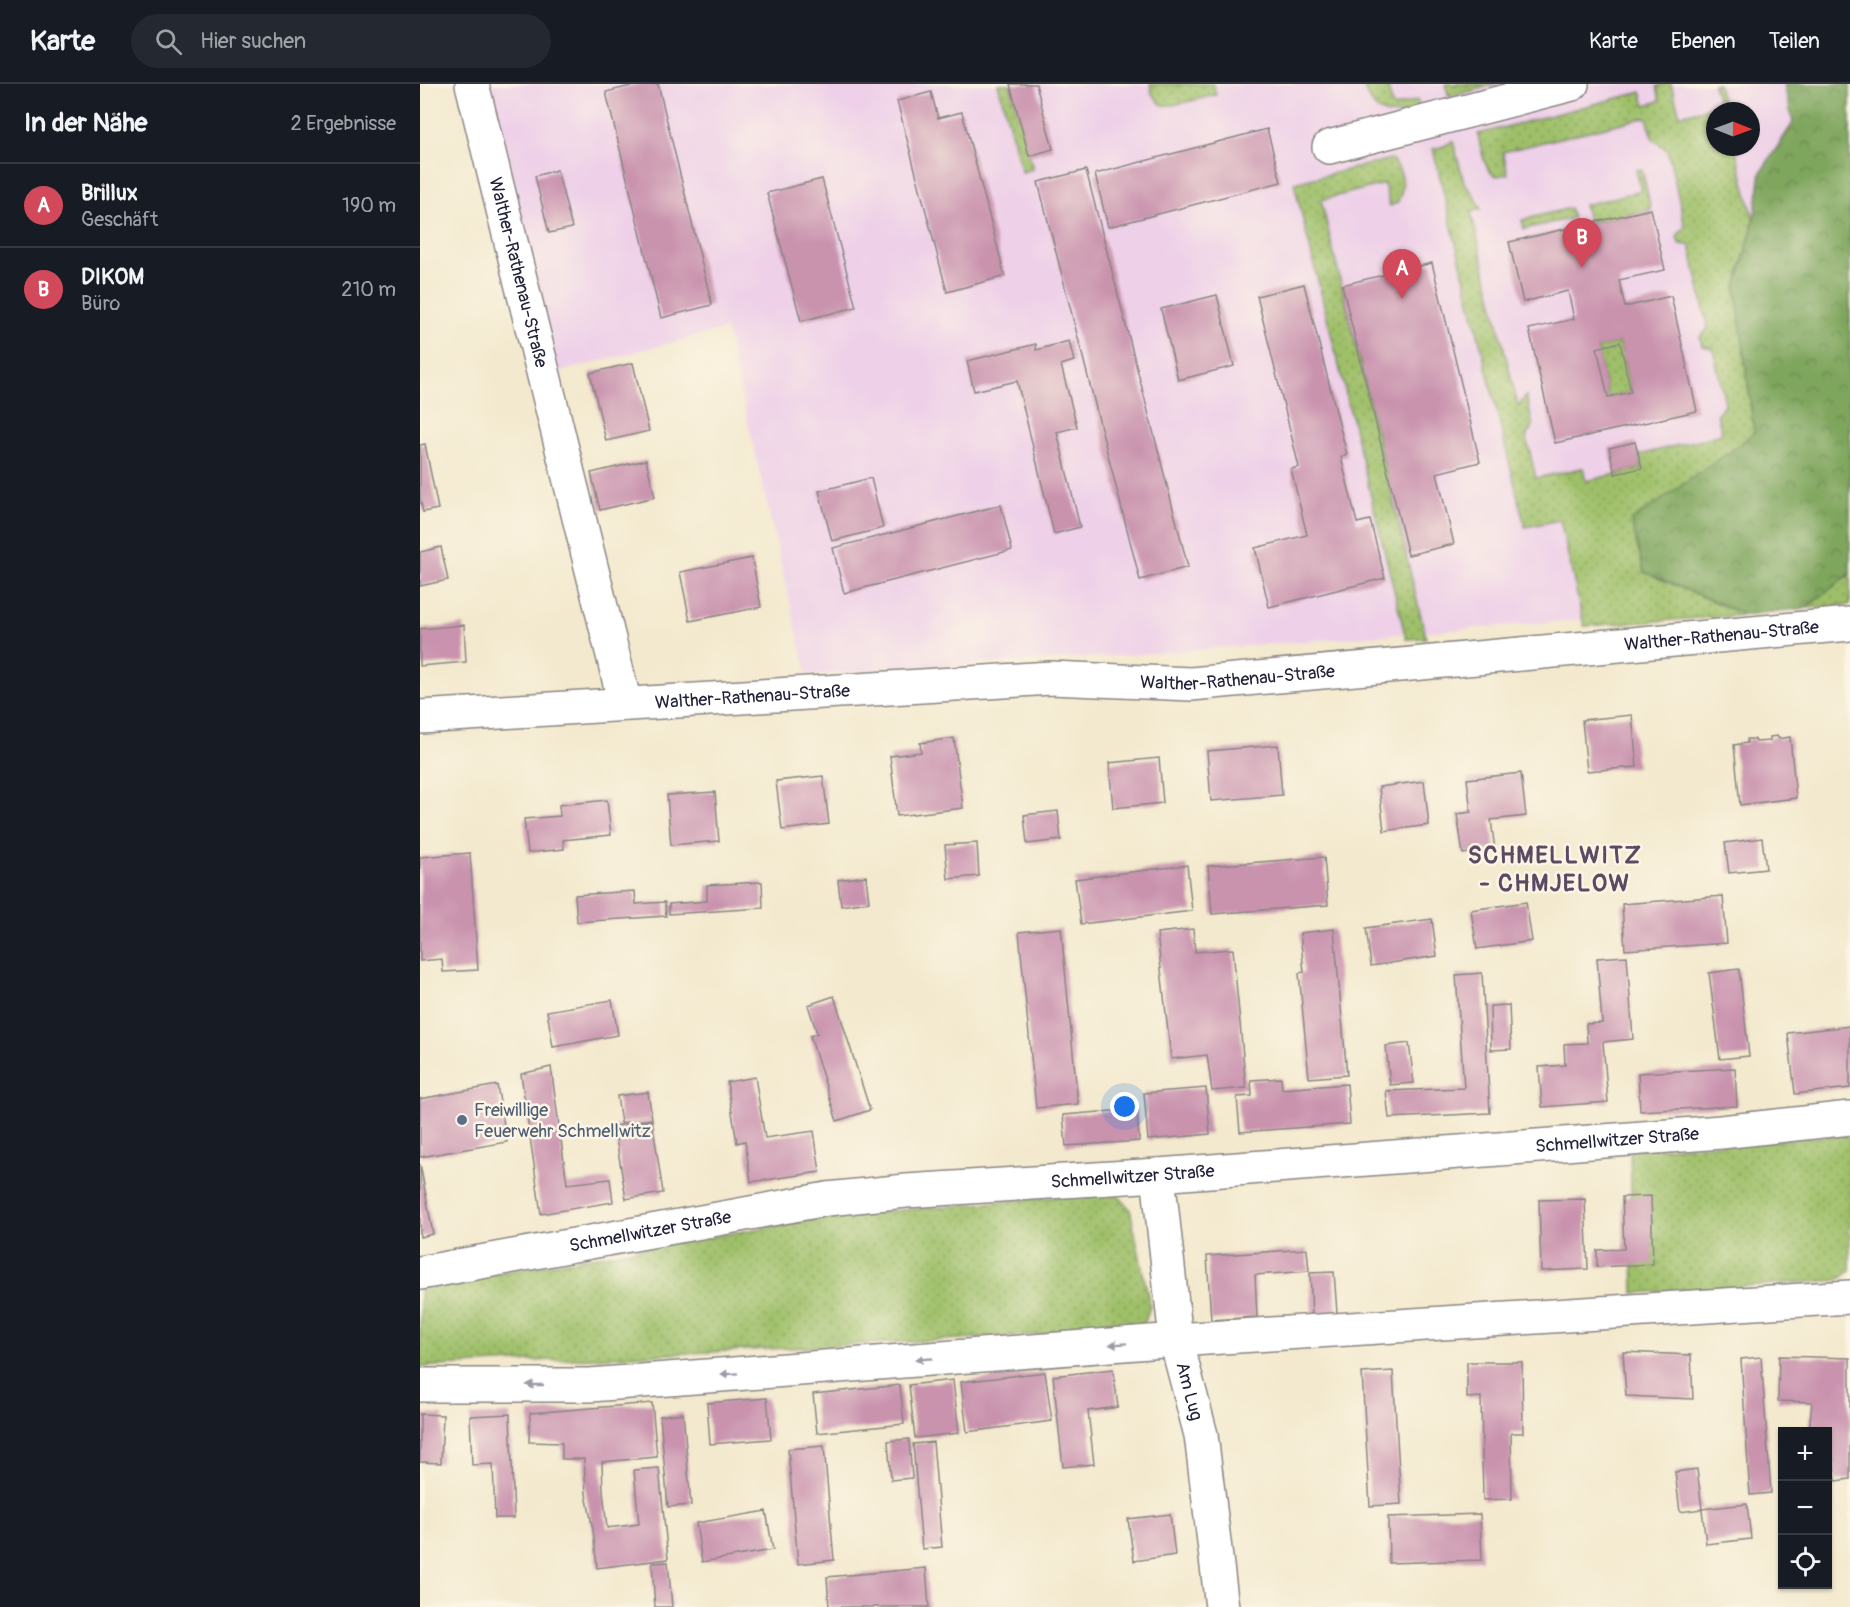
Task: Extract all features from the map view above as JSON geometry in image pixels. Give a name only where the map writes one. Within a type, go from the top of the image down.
[{"type":"street","name":"Walther-Rathenau-Straße","points":[[472,84],[625,704]]},
{"type":"street","points":[[1329,147],[1572,84]]},
{"type":"street","name":"Walther-Rathenau-Straße","points":[[420,717],[1051,678],[1191,684],[1850,624]]},
{"type":"street","name":"Schmellwitzer Straße","points":[[420,1273],[827,1199],[906,1191],[1158,1175],[1721,1132],[1850,1118]]},
{"type":"street","name":"Am Lug","points":[[1158,1175],[1176,1340],[1201,1435],[1222,1607]]},
{"type":"street","points":[[420,1385],[590,1385],[1176,1340],[1850,1297]]},
{"type":"shaded area","points":[[484,84],[1850,84],[1850,599],[1127,655],[807,675],[726,329],[554,373]]},
{"type":"green space","points":[[998,84],[1010,84],[1033,169],[1022,172]]},
{"type":"green space","points":[[1150,84],[1213,84],[1216,95],[1173,105],[1162,105],[1152,94]]},
{"type":"green space","points":[[1363,84],[1387,84],[1393,107],[1418,100],[1420,113],[1399,115],[1384,113],[1372,104]]},
{"type":"green space","points":[[1445,84],[1497,84],[1449,97]]},
{"type":"green space","points":[[1671,84],[1680,115],[1706,108],[1706,156],[1737,156],[1754,220],[1736,288],[1754,432],[1739,445],[1644,572],[1745,615],[1584,626],[1560,520],[1525,527],[1433,149],[1453,141],[1464,182],[1481,209],[1471,212],[1518,406],[1526,396],[1533,426],[1526,436],[1536,478],[1583,468],[1586,481],[1642,468],[1639,455],[1722,434],[1717,414],[1725,403],[1713,348],[1702,346],[1700,337],[1708,329],[1690,245],[1679,244],[1677,236],[1685,227],[1668,151],[1653,139],[1647,117],[1503,152],[1508,174],[1497,176],[1488,168],[1478,134],[1641,92],[1645,105],[1660,101],[1657,86]]},
{"type":"green space","points":[[1713,84],[1718,84],[1723,102],[1718,102]]},
{"type":"green space","points":[[1784,84],[1850,84],[1850,574],[1805,608],[1745,615],[1644,572],[1631,521],[1754,432],[1736,288],[1754,220],[1761,172],[1793,123]]},
{"type":"green space","points":[[1391,159],[1399,169],[1402,180],[1402,191],[1397,203],[1390,206],[1384,184],[1321,200],[1426,638],[1406,639],[1294,183]]},
{"type":"green space","points":[[1636,169],[1642,170],[1651,209],[1589,223],[1584,205],[1641,191]]},
{"type":"green space","points":[[1570,208],[1573,218],[1524,229],[1522,220]]},
{"type":"green space","points":[[1620,342],[1631,392],[1608,397],[1597,348]]},
{"type":"green space","points":[[1850,574],[1850,605],[1805,608]]},
{"type":"green space","points":[[1846,1135],[1850,1138],[1850,1271],[1839,1280],[1634,1293],[1630,1150]]},
{"type":"green space","points":[[1115,1192],[1130,1209],[1150,1306],[1145,1322],[1133,1330],[420,1367],[420,1286],[833,1216]]},
{"type":"building","points":[[639,84],[658,84],[712,305],[661,318],[606,92]]},
{"type":"building","points":[[1010,84],[1036,84],[1053,149],[1029,156]]},
{"type":"building","points":[[931,92],[938,118],[962,112],[1005,276],[947,292],[897,101]]},
{"type":"building","points":[[1267,129],[1281,182],[1108,227],[1095,174]]},
{"type":"building","points":[[557,170],[572,228],[549,233],[535,176]]},
{"type":"building","points":[[1086,170],[1188,567],[1140,580],[1038,182]]},
{"type":"building","points":[[822,179],[856,307],[801,321],[767,193]]},
{"type":"building","points":[[1651,209],[1665,270],[1619,280],[1625,307],[1671,296],[1697,411],[1555,443],[1529,329],[1574,319],[1568,291],[1523,302],[1509,242]],"holes":[[[1620,342],[1631,392],[1608,397],[1597,348]]]},
{"type":"building","points":[[1432,263],[1480,462],[1437,473],[1454,544],[1408,555],[1342,285]]},
{"type":"building","points":[[1304,284],[1347,455],[1341,457],[1357,523],[1370,520],[1385,578],[1269,607],[1255,548],[1307,535],[1291,469],[1299,467],[1257,296]]},
{"type":"building","points":[[1217,295],[1234,366],[1178,380],[1161,309]]},
{"type":"building","points":[[1069,341],[1074,361],[1061,365],[1077,427],[1057,432],[1080,527],[1054,534],[1017,381],[974,391],[967,361],[1036,344],[1036,350]]},
{"type":"building","points":[[633,363],[649,431],[606,441],[590,373]]},
{"type":"building","points":[[1635,442],[1642,468],[1615,474],[1609,448]]},
{"type":"building","points":[[425,444],[438,509],[423,512],[420,498],[420,445]]},
{"type":"building","points":[[646,460],[655,497],[600,510],[591,473]]},
{"type":"building","points":[[871,478],[883,528],[832,541],[819,491]]},
{"type":"building","points":[[1001,505],[1012,550],[844,593],[833,548]]},
{"type":"building","points":[[441,547],[448,580],[420,586],[420,552]]},
{"type":"building","points":[[752,558],[761,607],[690,621],[680,572]]},
{"type":"building","points":[[464,625],[466,662],[420,666],[420,629]]},
{"type":"building","points":[[1632,715],[1637,767],[1587,771],[1582,720]]},
{"type":"building","points":[[1777,736],[1779,739],[1790,737],[1796,798],[1740,805],[1734,745],[1747,743],[1747,739],[1755,739],[1756,742],[1770,741],[1770,737]]},
{"type":"building","points":[[954,738],[963,808],[897,816],[890,756],[921,752],[920,743]]},
{"type":"building","points":[[1278,745],[1282,795],[1211,801],[1207,751]]},
{"type":"building","points":[[1159,758],[1163,803],[1113,808],[1109,763]]},
{"type":"building","points":[[1521,773],[1526,816],[1491,820],[1495,850],[1463,854],[1457,814],[1471,812],[1467,779]]},
{"type":"building","points":[[823,776],[829,824],[782,830],[776,781]]},
{"type":"building","points":[[1424,781],[1429,825],[1384,831],[1379,787]]},
{"type":"building","points":[[715,792],[719,841],[671,845],[667,795]]},
{"type":"building","points":[[607,800],[611,835],[563,840],[564,849],[528,853],[524,819],[560,816],[559,805]]},
{"type":"building","points":[[1058,811],[1061,840],[1027,844],[1024,815]]},
{"type":"building","points":[[1762,838],[1766,869],[1729,873],[1725,843]]},
{"type":"building","points":[[977,843],[979,876],[948,879],[945,845]]},
{"type":"building","points":[[470,853],[478,970],[443,972],[442,959],[420,961],[420,857]]},
{"type":"building","points":[[1324,857],[1328,905],[1212,914],[1208,866]]},
{"type":"building","points":[[1187,865],[1192,911],[1081,924],[1075,879]]},
{"type":"building","points":[[866,876],[869,902],[841,906],[838,880]]},
{"type":"building","points":[[762,882],[763,908],[669,914],[669,904],[707,901],[707,885]]},
{"type":"building","points":[[635,891],[636,904],[665,902],[666,916],[577,922],[575,895]]},
{"type":"building","points":[[1723,896],[1727,943],[1625,950],[1622,904]]},
{"type":"building","points":[[1526,902],[1532,941],[1477,949],[1471,910]]},
{"type":"building","points":[[1432,919],[1437,956],[1371,966],[1366,928]]},
{"type":"building","points":[[1061,928],[1078,1104],[1036,1108],[1019,932]]},
{"type":"building","points":[[1193,929],[1195,952],[1233,949],[1246,1088],[1212,1091],[1207,1055],[1171,1059],[1157,933]]},
{"type":"building","points":[[1334,929],[1347,1075],[1309,1078],[1299,973],[1304,972],[1300,933]]},
{"type":"building","points":[[1627,956],[1633,1039],[1603,1042],[1608,1102],[1542,1107],[1539,1067],[1565,1065],[1564,1044],[1587,1043],[1586,1024],[1602,1023],[1597,958]]},
{"type":"building","points":[[1739,969],[1749,1056],[1720,1059],[1709,973]]},
{"type":"building","points":[[1482,973],[1490,1113],[1389,1118],[1386,1091],[1464,1088],[1456,975]]},
{"type":"building","points":[[834,996],[870,1110],[837,1121],[810,1036],[817,1033],[808,1005]]},
{"type":"building","points":[[612,1000],[618,1035],[553,1047],[547,1011]]},
{"type":"building","points":[[1509,1005],[1511,1049],[1491,1050],[1490,1006]]},
{"type":"building","points":[[1850,1026],[1850,1088],[1795,1094],[1788,1033]]},
{"type":"building","points":[[1409,1043],[1414,1083],[1390,1085],[1386,1046]]},
{"type":"building","points":[[551,1067],[567,1184],[610,1179],[613,1202],[541,1214],[521,1074]]},
{"type":"building","points":[[1735,1068],[1737,1106],[1640,1111],[1638,1073]]},
{"type":"building","points":[[755,1077],[765,1138],[814,1131],[820,1172],[751,1182],[745,1141],[737,1143],[727,1082]]},
{"type":"building","points":[[1281,1078],[1282,1089],[1347,1084],[1350,1124],[1240,1132],[1237,1097],[1252,1096],[1251,1080]]},
{"type":"building","name":"Freiwillige Feuerwehr Schmellwitz","points":[[497,1085],[507,1142],[420,1157],[420,1099]]},
{"type":"building","points":[[1206,1088],[1210,1134],[1148,1140],[1144,1093]]},
{"type":"building","points":[[648,1092],[652,1119],[621,1123],[617,1096]]},
{"type":"building","points":[[1137,1109],[1139,1141],[1066,1146],[1063,1115]]},
{"type":"building","points":[[652,1120],[663,1193],[626,1199],[614,1126]]},
{"type":"building","points":[[420,1164],[433,1234],[420,1237]]},
{"type":"building","points":[[1651,1196],[1653,1264],[1597,1267],[1597,1250],[1624,1249],[1622,1197]]},
{"type":"building","points":[[1585,1199],[1588,1269],[1541,1271],[1539,1200]]},
{"type":"building","points":[[1307,1249],[1309,1271],[1255,1275],[1257,1317],[1211,1320],[1207,1256]]},
{"type":"building","points":[[1334,1272],[1337,1313],[1312,1315],[1310,1273]]},
{"type":"building","points":[[1623,1352],[1691,1355],[1693,1399],[1626,1396]]},
{"type":"building","points":[[1779,1356],[1850,1358],[1850,1479],[1836,1481],[1832,1458],[1832,1427],[1809,1427],[1812,1402],[1778,1401]]},
{"type":"building","points":[[1761,1357],[1771,1493],[1750,1495],[1741,1359]]},
{"type":"building","points":[[1467,1362],[1522,1362],[1523,1433],[1511,1433],[1512,1499],[1483,1500],[1481,1397],[1467,1398]]},
{"type":"building","points":[[1113,1369],[1118,1407],[1088,1411],[1094,1464],[1063,1467],[1053,1376]]},
{"type":"building","points":[[1393,1371],[1401,1504],[1370,1506],[1362,1373]]},
{"type":"building","points":[[1045,1372],[1052,1421],[967,1432],[961,1382]]},
{"type":"building","points":[[953,1380],[959,1433],[915,1438],[909,1385]]},
{"type":"building","points":[[900,1385],[904,1424],[817,1433],[813,1394]]},
{"type":"building","points":[[767,1398],[771,1439],[710,1444],[707,1403]]},
{"type":"building","points":[[652,1403],[657,1457],[602,1462],[603,1492],[607,1528],[639,1524],[634,1470],[659,1468],[668,1559],[597,1568],[586,1494],[584,1459],[562,1459],[562,1443],[529,1442],[530,1413]]},
{"type":"building","points":[[683,1413],[691,1505],[668,1507],[660,1416]]},
{"type":"building","points":[[420,1414],[443,1415],[441,1463],[420,1462]]},
{"type":"building","points":[[510,1414],[514,1518],[495,1518],[493,1464],[472,1465],[470,1416]]},
{"type":"building","points":[[909,1439],[912,1478],[891,1480],[888,1441]]},
{"type":"building","points":[[933,1442],[942,1547],[922,1549],[913,1444]]},
{"type":"building","points":[[824,1446],[834,1560],[798,1564],[788,1449]]},
{"type":"building","points":[[1697,1469],[1702,1509],[1680,1512],[1675,1472]]},
{"type":"building","points":[[1747,1504],[1751,1539],[1706,1544],[1702,1509]]},
{"type":"building","points":[[766,1511],[773,1550],[702,1562],[696,1523]]},
{"type":"building","points":[[1170,1514],[1175,1555],[1134,1561],[1128,1519]]},
{"type":"building","points":[[1480,1514],[1482,1560],[1389,1563],[1388,1517]]},
{"type":"building","points":[[668,1562],[672,1607],[655,1607],[652,1563]]},
{"type":"building","points":[[926,1568],[929,1607],[829,1607],[827,1577]]},
{"type":"place","name":"DIKOM","points":[[1582,268]]},
{"type":"place","name":"Brillux","points":[[1402,299]]},
{"type":"place","name":"Freiwillige Feuerwehr Schmellwitz","points":[[462,1120]]},
{"type":"district","name":"SCHMELLWITZ - CHMJELOW","points":[[1555,869]]}]
